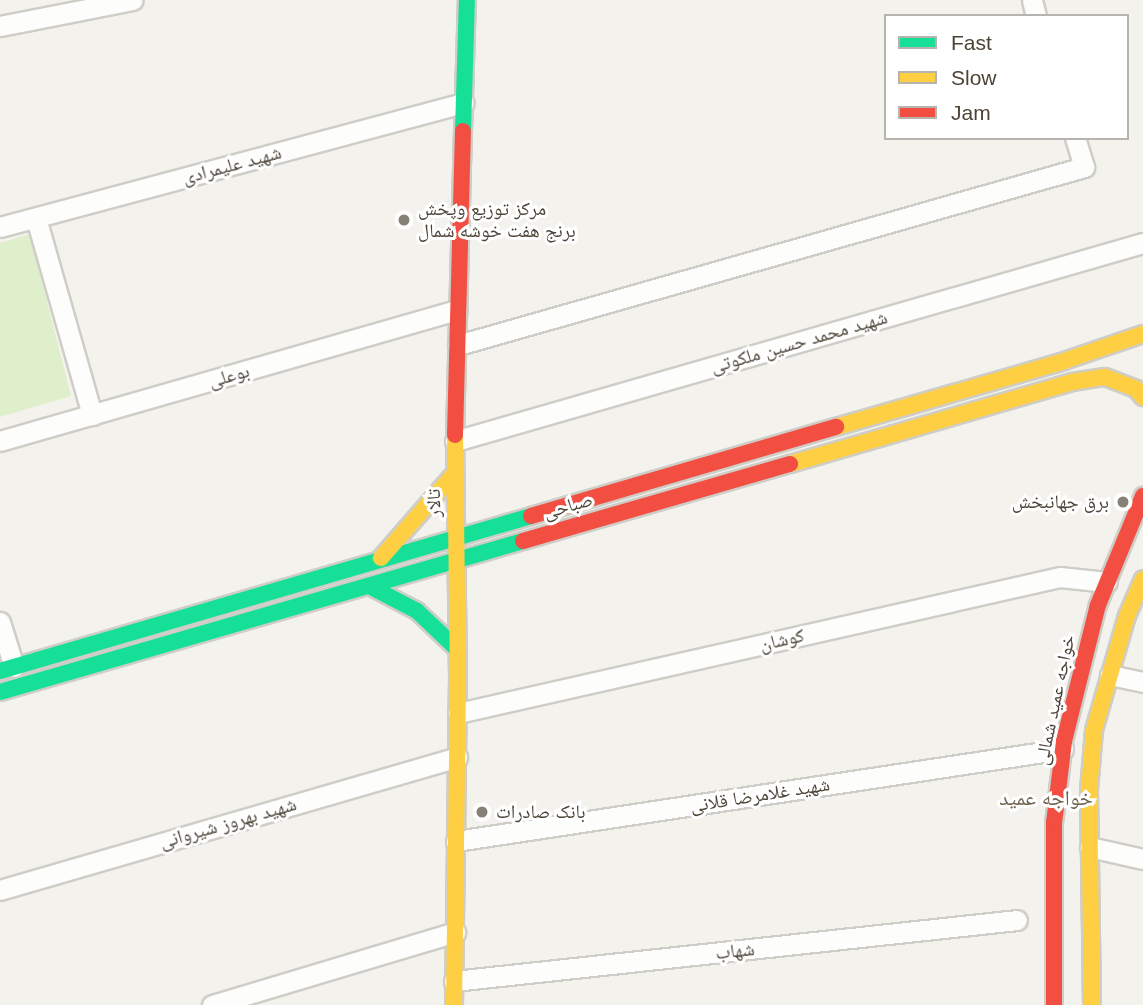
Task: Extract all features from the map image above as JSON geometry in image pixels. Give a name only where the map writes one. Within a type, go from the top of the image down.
[{"type":"street","points":[[0,26],[132,0]]},
{"type":"street","name":"تالار","points":[[454,1005],[458,713],[455,441],[467,0]]},
{"type":"street","name":"شهید علیمرادی","points":[[0,228],[464,103]]},
{"type":"street","points":[[458,345],[1084,167],[1076,140]]},
{"type":"street","points":[[36,218],[92,415]]},
{"type":"street","name":"شهید محمد حسین ملکوتی","points":[[455,441],[1143,243]]},
{"type":"street","name":"بوعلی","points":[[0,442],[457,310]]},
{"type":"street","name":"صباحی","points":[[7,669],[990,382],[1143,334]]},
{"type":"street","name":"صباحی","points":[[0,692],[1072,382],[1105,377],[1136,389],[1143,397]]},
{"type":"street","points":[[990,382],[997,405]]},
{"type":"street","points":[[379,560],[419,518],[455,473]]},
{"type":"street","name":"خواجه عمید شمالی","points":[[1091,1005],[1075,829],[1063,749],[1098,606],[1143,496]]},
{"type":"street","name":"کوشان","points":[[458,713],[1060,577],[1107,582]]},
{"type":"street","name":"خواجه عمید شمالی","points":[[1054,1005],[1075,829],[1094,730],[1127,616],[1143,579]]},
{"type":"street","points":[[369,586],[417,611],[457,649]]},
{"type":"street","points":[[0,622],[7,669]]},
{"type":"street","points":[[1110,675],[1143,682]]},
{"type":"street","name":"شهید غلامرضا قلانی","points":[[456,841],[1063,749]]},
{"type":"street","name":"شهید بهروز شیروانی","points":[[0,890],[457,757]]},
{"type":"street","points":[[1075,829],[1143,859]]},
{"type":"street","name":"شهاب","points":[[454,981],[1017,920]]},
{"type":"street","points":[[212,1005],[455,932]]},
{"type":"green space","points":[[30,234],[71,396],[0,417],[0,243]]},
{"type":"traffic: fast","points":[[463,131],[467,0]]},
{"type":"traffic: fast","points":[[0,671],[531,516]]},
{"type":"traffic: fast","points":[[0,692],[523,541]]},
{"type":"traffic: fast","points":[[369,586],[417,611],[457,649]]},
{"type":"traffic: slow","points":[[836,427],[1064,361],[1143,334]]},
{"type":"traffic: slow","points":[[790,464],[1072,382],[1105,377],[1136,389],[1143,397]]},
{"type":"traffic: slow","points":[[454,1005],[458,679],[455,435]]},
{"type":"traffic: slow","points":[[381,558],[455,473]]},
{"type":"traffic: slow","points":[[1092,1005],[1089,790],[1094,730],[1127,616],[1143,579]]},
{"type":"traffic: jam","points":[[455,435],[463,131]]},
{"type":"traffic: jam","points":[[531,516],[836,427]]},
{"type":"traffic: jam","points":[[523,541],[790,464]]},
{"type":"traffic: jam","points":[[1054,1005],[1054,823],[1064,741],[1098,605],[1143,496]]},
{"type":"place","name":"مرکز توزیع وپخش برنج هفت خوشه شمال","points":[[404,220]]},
{"type":"place","name":"برق جهانبخش","points":[[1123,502]]},
{"type":"place","name":"بانک صادرات","points":[[482,812]]},
{"type":"district","name":"خواجه عمید","points":[[1046,798]]}]
